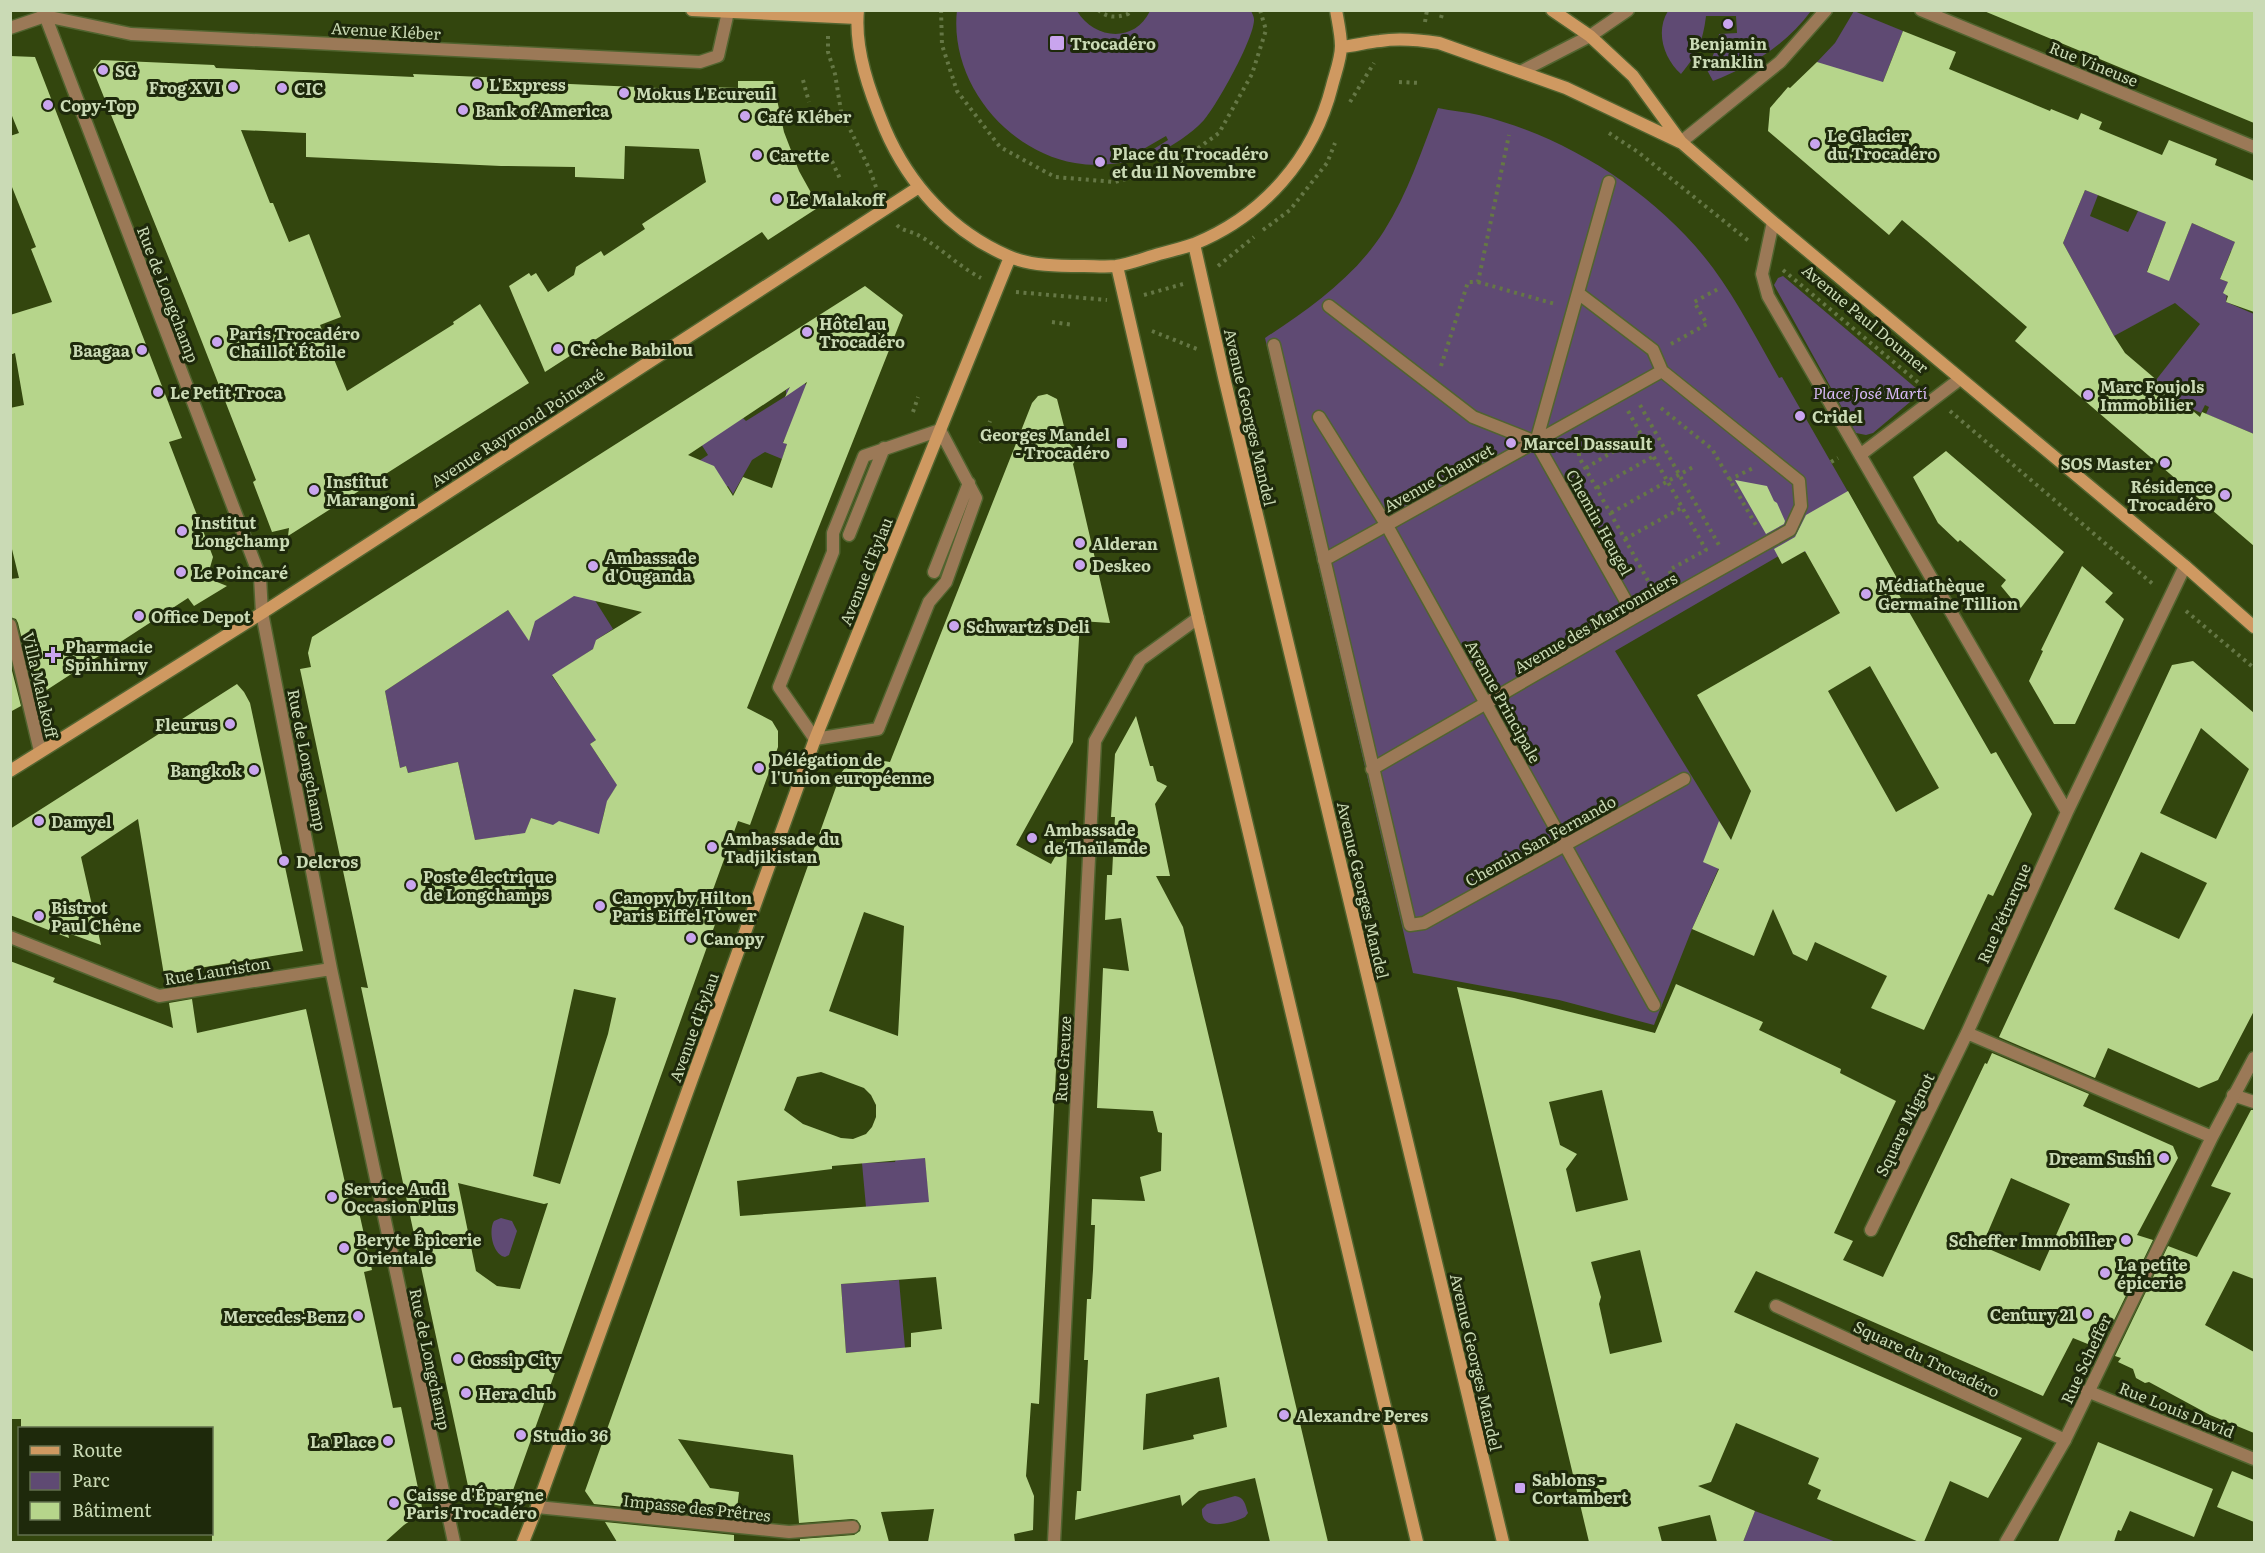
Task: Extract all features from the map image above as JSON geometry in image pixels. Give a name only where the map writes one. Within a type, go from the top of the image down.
[{"type":"main road","points":[[692,10],[858,14],[864,66],[878,112],[892,146],[919,187],[940,212],[966,234],[1010,257],[1062,266],[1117,266],[1194,244],[1223,229],[1250,211],[1274,190],[1295,167],[1311,143],[1326,110],[1341,47],[1336,10]]},
{"type":"main road","name":"Avenue Paul Doumer","points":[[1552,10],[1590,36],[1633,76],[1681,142],[1773,222],[2185,566],[2254,627]]},
{"type":"main road","name":"Avenue Paul Doumer","points":[[1341,47],[1363,45],[1379,40],[1430,42],[1522,71],[1566,88],[1681,142]]},
{"type":"main road","name":"Avenue Raymond Poincaré","points":[[10,771],[262,613],[919,187]]},
{"type":"main road","name":"Avenue Georges Mandel","points":[[1194,244],[1503,1542]]},
{"type":"main road","name":"Avenue d'Eylau","points":[[523,1542],[815,739],[1010,257]]},
{"type":"main road","points":[[1117,266],[1417,1542]]},
{"type":"street","points":[[1522,71],[1590,36],[1628,10]]},
{"type":"street","points":[[1681,142],[1780,62],[1826,10]]},
{"type":"street","name":"Rue Vineuse","points":[[1921,10],[2254,147]]},
{"type":"street","name":"Avenue Kléber","points":[[44,13],[131,34],[700,62],[718,56],[728,12]]},
{"type":"street","points":[[10,28],[44,13]]},
{"type":"street","name":"Rue de Longchamp","points":[[44,13],[260,577],[262,613],[330,969],[454,1542]]},
{"type":"street","points":[[1329,306],[1473,417],[1536,442],[1609,182]]},
{"type":"street","points":[[1773,222],[1762,274],[1768,296],[2067,812]]},
{"type":"street","points":[[1578,293],[1653,350],[1662,371]]},
{"type":"street","points":[[1274,345],[1372,769]]},
{"type":"street","name":"Avenue Chauvet","points":[[1324,560],[1662,371]]},
{"type":"street","name":"Avenue des Marronniers","points":[[1372,769],[1790,530],[1801,506],[1799,482],[1662,371]]},
{"type":"street","points":[[1860,455],[1960,379]]},
{"type":"street","name":"Avenue Principale","points":[[1319,417],[1386,524],[1654,1005]]},
{"type":"street","points":[[940,430],[976,498],[946,582],[929,602],[878,729],[815,739],[779,687],[833,552],[833,533],[864,456],[940,430]]},
{"type":"street","name":"Chemin Heugel","points":[[1536,442],[1635,617]]},
{"type":"street","points":[[849,535],[884,448]]},
{"type":"street","points":[[934,572],[969,483]]},
{"type":"street","name":"Rue Pétrarque","points":[[1967,1033],[2067,812],[2185,566]]},
{"type":"street","name":"Rue Greuze","points":[[1054,1542],[1095,741],[1140,660],[1198,618]]},
{"type":"street","name":"Villa Malakoff","points":[[10,625],[40,752]]},
{"type":"street","name":"Chemin San Fernando","points":[[1372,769],[1410,925],[1424,923],[1684,779]]},
{"type":"street","name":"Rue Lauriston","points":[[10,937],[159,996],[330,969]]},
{"type":"street","points":[[1967,1033],[2212,1137]]},
{"type":"street","name":"Square Mignot","points":[[1871,1230],[1967,1033]]},
{"type":"street","name":"Rue Scheffer","points":[[2006,1542],[2065,1440],[2212,1137],[2254,1058]]},
{"type":"street","points":[[2233,1095],[2254,1102]]},
{"type":"street","name":"Square du Trocadéro","points":[[1776,1306],[2065,1440]]},
{"type":"street","name":"Rue Louis David","points":[[2087,1391],[2254,1459]]},
{"type":"street","name":"Impasse des Prêtres","points":[[537,1507],[789,1532],[853,1527]]},
{"type":"path","points":[[941,10],[942,45],[957,91],[1000,147],[1055,177],[1115,182],[1175,165],[1219,133],[1252,74],[1266,30],[1260,10]]},
{"type":"path","points":[[1098,10],[1103,15],[1116,18],[1128,14],[1130,10]]},
{"type":"path","points":[[1441,18],[1443,10]]},
{"type":"path","points":[[828,52],[835,74],[841,111],[870,170],[874,185]]},
{"type":"path","points":[[803,81],[809,102]]},
{"type":"path","points":[[1399,82],[1420,83]]},
{"type":"path","name":"Avenue Paul Doumer","points":[[1603,129],[1638,152],[1708,206],[2254,668]]},
{"type":"path","points":[[1478,282],[1509,135]]},
{"type":"path","points":[[832,161],[841,181]]},
{"type":"path","points":[[899,228],[918,234],[976,275]]},
{"type":"path","points":[[1434,387],[1468,282],[1478,282],[1574,309]]},
{"type":"path","points":[[1148,294],[1180,285]]},
{"type":"path","points":[[1655,354],[1707,324],[1694,302],[1720,288]]},
{"type":"path","points":[[1015,291],[1102,301]]},
{"type":"path","points":[[1052,322],[1074,325]]},
{"type":"path","points":[[1152,331],[1197,349]]},
{"type":"path","points":[[1631,388],[1730,564]]},
{"type":"path","points":[[913,412],[918,397]]},
{"type":"path","points":[[1618,416],[1640,404]]},
{"type":"path","points":[[1661,408],[1712,449],[1767,543]]},
{"type":"path","points":[[1627,411],[1706,550],[1670,570],[1681,591]]},
{"type":"path","points":[[981,443],[990,421]]},
{"type":"path","points":[[1586,468],[1642,434]]},
{"type":"path","points":[[1580,438],[1580,457],[1660,603]]},
{"type":"path","points":[[1597,488],[1654,456]]},
{"type":"path","points":[[1831,462],[1838,458]]},
{"type":"path","points":[[1611,513],[1693,467]]},
{"type":"path","points":[[1730,480],[1748,470]]},
{"type":"path","points":[[1625,538],[1683,507]]},
{"type":"green space","points":[[957,10],[1077,11],[1093,27],[1114,34],[1134,29],[1143,22],[1150,11],[1251,11],[1254,19],[1253,28],[1234,71],[1210,112],[1199,125],[1155,155],[1152,150],[1168,140],[1166,136],[1140,151],[1143,158],[1092,165],[1050,156],[1026,144],[1005,128],[987,109],[962,62],[957,36]]},
{"type":"green space","points":[[1668,10],[1811,11],[1791,34],[1767,53],[1741,69],[1713,81],[1707,70],[1718,43],[1719,34],[1737,33],[1736,16],[1706,16],[1698,47],[1681,74],[1670,61],[1663,45],[1662,28]]},
{"type":"green space","points":[[1854,11],[1903,31],[1873,107],[1817,62],[1835,43]]},
{"type":"green space","points":[[1438,108],[1479,115],[1545,138],[1609,172],[1666,216],[1691,241],[1731,294],[1779,378],[1782,377],[1863,518],[1809,554],[1794,547],[1615,651],[1731,840],[1692,929],[1654,1025],[1559,1000],[1413,973],[1265,338],[1330,291],[1372,248],[1400,202]]},
{"type":"green space","points":[[2085,190],[2098,195],[2090,216],[2128,232],[2139,209],[2172,208],[2147,271],[2169,280],[2192,223],[2235,242],[2239,232],[2254,238],[2254,260],[2231,251],[2220,279],[2228,282],[2226,302],[2254,314],[2254,434],[2206,414],[2209,407],[2205,405],[2201,413],[2184,405],[2156,380],[2200,324],[2175,303],[2114,336],[2063,243]]},
{"type":"green space","name":"Place José Martí","points":[[1783,276],[1917,389],[1916,397],[1873,433],[1866,435],[1856,433],[1774,285],[1778,278]]},
{"type":"green space","points":[[802,379],[809,390],[791,435],[787,434],[783,442],[787,444],[782,459],[765,452],[752,460],[733,494],[728,486],[723,489],[676,476],[708,455],[701,444],[743,418],[746,421],[786,396],[786,390]]},
{"type":"green space","points":[[578,593],[591,594],[613,629],[596,640],[596,647],[552,676],[574,707],[606,733],[590,744],[609,773],[622,765],[626,776],[607,803],[601,836],[531,818],[525,834],[475,840],[458,762],[408,773],[406,766],[400,768],[385,691],[508,610],[526,636],[532,632],[533,627],[530,623]]},
{"type":"green space","points":[[925,1157],[930,1203],[866,1207],[862,1163],[895,1162],[896,1159]]},
{"type":"green space","points":[[501,1218],[512,1221],[517,1231],[509,1255],[505,1257],[497,1252],[491,1231],[494,1221]]},
{"type":"green space","points":[[899,1280],[905,1348],[846,1353],[841,1284]]},
{"type":"green space","points":[[1235,1496],[1244,1502],[1248,1513],[1245,1517],[1233,1522],[1218,1524],[1206,1521],[1202,1509],[1207,1504]]},
{"type":"green space","points":[[1755,1511],[1836,1542],[1743,1542]]},
{"type":"building","points":[[2254,10],[2254,123],[1984,11]]},
{"type":"building","points":[[1903,31],[1956,52],[1949,69],[2050,111],[2051,109],[2078,120],[2081,113],[2102,122],[2099,129],[2162,155],[2169,140],[2217,159],[2215,165],[2254,181],[2254,312],[2226,302],[2228,296],[2223,293],[2228,282],[2220,279],[2235,242],[2192,223],[2169,281],[2147,272],[2166,222],[2085,190],[2063,243],[2125,353],[2200,417],[2202,412],[2254,434],[2254,546],[2015,341],[2027,327],[1926,240],[1902,220],[1889,235],[1768,131],[1770,108],[1788,87],[1790,88],[1817,62],[1883,82]]},
{"type":"building","points":[[10,56],[35,57],[182,438],[169,442],[213,557],[207,578],[227,586],[194,606],[188,598],[36,697],[18,623],[16,619],[10,617],[10,579],[19,578],[10,541],[10,408],[24,405],[15,353],[10,355],[10,315],[52,302],[31,249],[36,247],[10,182],[10,136],[19,133],[10,111]]},
{"type":"building","points":[[101,60],[214,65],[216,68],[414,77],[413,74],[505,78],[526,82],[702,90],[702,87],[738,88],[738,81],[773,81],[784,132],[799,171],[819,207],[768,240],[762,232],[545,372],[509,286],[529,273],[531,276],[536,273],[548,292],[574,275],[576,267],[601,251],[604,256],[645,229],[642,224],[706,182],[699,149],[625,146],[624,179],[575,177],[575,167],[306,157],[306,133],[241,130],[270,203],[273,203],[289,242],[309,234],[341,317],[320,325],[347,391],[454,324],[453,322],[480,304],[529,383],[288,536],[289,528],[272,532],[253,482],[256,480],[93,70]]},
{"type":"building","points":[[865,286],[903,315],[747,708],[772,721],[778,731],[778,747],[750,825],[738,821],[710,898],[723,902],[507,1507],[471,1500],[361,987],[368,988],[300,669],[311,667],[308,653],[312,637]],"holes":[[[807,382],[783,443],[787,444],[772,488],[743,477],[733,496],[714,466],[688,455],[790,387],[785,397]],[[574,596],[642,612],[596,640],[593,649],[552,675],[596,740],[590,744],[617,785],[607,801],[599,834],[559,821],[553,825],[531,818],[525,833],[475,840],[458,762],[408,773],[406,766],[400,768],[385,691],[508,610],[529,641],[535,621]],[[574,989],[616,998],[608,1034],[560,1184],[533,1176]],[[458,1183],[544,1204],[548,1203],[520,1289],[497,1286],[476,1271]]]},
{"type":"building","points":[[1047,394],[1057,399],[1068,442],[1075,450],[1077,458],[1073,464],[1110,623],[1080,621],[1073,742],[1016,845],[1051,864],[1068,834],[1039,1404],[1031,1403],[1026,1476],[1034,1496],[1033,1530],[1014,1534],[1015,1542],[928,1542],[934,1509],[881,1512],[889,1542],[800,1542],[800,1539],[854,1535],[860,1531],[861,1526],[857,1520],[852,1519],[799,1523],[793,1455],[678,1439],[710,1488],[739,1492],[736,1518],[594,1504],[585,1491],[841,773],[851,761],[860,757],[890,762],[1032,403],[1038,396]],"holes":[[[864,912],[904,926],[898,1036],[829,1011]],[[821,1072],[864,1088],[876,1105],[876,1117],[872,1127],[866,1134],[853,1139],[841,1138],[803,1124],[784,1110],[797,1077]],[[925,1158],[929,1202],[740,1216],[737,1181],[832,1169],[832,1166]],[[936,1277],[942,1329],[911,1333],[911,1347],[846,1353],[841,1284]]]},
{"type":"building","points":[[1946,451],[2064,552],[2020,609],[2001,586],[2006,580],[1938,523],[1913,477]]},
{"type":"building","points":[[1735,480],[1767,486],[1777,503],[1785,521],[1784,524],[1766,534]]},
{"type":"building","points":[[1848,491],[1898,580],[1893,584],[1991,754],[1996,752],[2032,814],[1993,896],[1988,894],[1924,1030],[1871,1008],[1887,976],[1815,942],[1807,961],[1793,954],[1773,909],[1754,956],[1692,929],[1719,869],[1703,862],[1719,821],[1731,840],[1751,791],[1697,695],[1840,613],[1805,551],[1782,564],[1774,549],[1795,537],[1806,515]],"holes":[[[1870,666],[1939,788],[1896,812],[1828,691]]]},
{"type":"building","points":[[2082,566],[2113,593],[2105,602],[2124,619],[2075,724],[2054,724],[2029,681],[2043,651],[2041,650]]},
{"type":"building","points":[[2193,661],[2254,713],[2254,1011],[2218,1080],[2199,1088],[2108,1048],[2095,1078],[1999,1037],[2172,665]],"holes":[[[2201,728],[2249,769],[2216,839],[2160,813]],[[2141,852],[2207,883],[2179,939],[2114,909]]]},
{"type":"building","points":[[10,663],[21,706],[10,712]]},
{"type":"building","points":[[237,684],[250,703],[303,951],[187,970],[189,983],[166,987],[138,819],[81,857],[101,945],[68,933],[69,938],[10,915],[10,829]]},
{"type":"building","points":[[1136,716],[1150,766],[1153,766],[1157,781],[1167,786],[1155,804],[1170,876],[1156,876],[1183,927],[1328,1542],[1270,1542],[1255,1478],[1199,1491],[1182,1506],[1180,1495],[1075,1520],[1077,1491],[1081,1491],[1088,1360],[1084,1360],[1087,1299],[1091,1299],[1093,1270],[1095,1225],[1091,1225],[1092,1199],[1145,1201],[1140,1177],[1161,1171],[1162,1133],[1158,1132],[1153,1111],[1097,1108],[1103,968],[1129,971],[1121,918],[1105,920],[1107,875],[1112,875],[1115,817],[1111,817],[1115,754]],"holes":[[[1219,1377],[1227,1427],[1193,1435],[1194,1439],[1143,1450],[1146,1394]]]},
{"type":"building","points":[[10,961],[55,978],[53,982],[173,1028],[169,1003],[192,999],[197,1033],[306,1009],[352,1214],[359,1212],[372,1270],[364,1272],[393,1408],[401,1407],[423,1512],[385,1542],[212,1542],[213,1427],[21,1427],[21,1419],[10,1419]]},
{"type":"building","points":[[1676,984],[1763,1022],[1759,1030],[1841,1069],[1840,1073],[1896,1101],[1834,1233],[1853,1241],[1843,1260],[1883,1277],[1985,1063],[1987,1064],[1992,1053],[2089,1094],[2083,1106],[2173,1146],[2178,1158],[2137,1235],[2153,1240],[2100,1349],[2073,1338],[2043,1396],[1756,1271],[1734,1312],[2022,1438],[1988,1498],[1950,1481],[1924,1542],[1919,1542],[1817,1499],[1821,1490],[1808,1484],[1819,1458],[1736,1423],[1711,1482],[1698,1486],[1755,1511],[1743,1542],[1717,1542],[1710,1515],[1658,1527],[1662,1542],[1589,1542],[1457,987],[1514,998],[1655,1033]],"holes":[[[1602,1090],[1628,1200],[1576,1212],[1566,1169],[1577,1154],[1560,1145],[1549,1102]],[[2011,1178],[2070,1204],[2040,1271],[1982,1246]],[[1640,1250],[1662,1342],[1610,1354],[1599,1304],[1601,1297],[1591,1262]]]},
{"type":"building","points":[[2251,1110],[2254,1110],[2254,1279],[2233,1271],[2205,1325],[2254,1352],[2254,1433],[2210,1415],[2149,1382],[2145,1383],[2136,1378],[2133,1369],[2118,1362],[2121,1358],[2115,1356],[2168,1246],[2197,1257],[2231,1193],[2211,1186]]},
{"type":"building","points":[[2098,1442],[2213,1489],[2194,1537],[2130,1511],[2121,1531],[2118,1530],[2114,1542],[2058,1542]]},
{"type":"building","points":[[2232,1471],[2254,1480],[2254,1522],[2217,1507]]},
{"type":"building","points":[[605,1522],[734,1535],[734,1542],[617,1542]]},
{"type":"place","name":"Benjamin Franklin","points":[[1728,24]]},
{"type":"place","name":"Trocadéro","points":[[1057,43]]},
{"type":"place","name":"SG","points":[[103,70]]},
{"type":"place","name":"L'Express","points":[[477,84]]},
{"type":"place","name":"Frog XVI","points":[[233,87]]},
{"type":"place","name":"CIC","points":[[282,88]]},
{"type":"place","name":"Mokus L'Ecureuil","points":[[624,93]]},
{"type":"place","name":"Copy-Top","points":[[48,105]]},
{"type":"place","name":"Bank of America","points":[[463,110]]},
{"type":"place","name":"Café Kléber","points":[[745,116]]},
{"type":"place","name":"Le Glacier du Trocadéro","points":[[1815,144]]},
{"type":"place","name":"Carette","points":[[757,155]]},
{"type":"place","name":"Place du Trocadéro et du 11 Novembre","points":[[1100,162]]},
{"type":"place","name":"Le Malakoff","points":[[777,199]]},
{"type":"place","name":"Hôtel au Trocadéro","points":[[807,332]]},
{"type":"place","name":"Paris Trocadéro Chaillot Étoile","points":[[217,342]]},
{"type":"place","name":"Crèche Babilou","points":[[558,349]]},
{"type":"place","name":"Baagaa","points":[[142,350]]},
{"type":"place","name":"Le Petit Troca","points":[[158,392]]},
{"type":"place","name":"Marc Foujols Immobilier","points":[[2088,395]]},
{"type":"place","name":"Cridel","points":[[1800,416]]},
{"type":"place","name":"Georges Mandel - Trocadéro","points":[[1122,443]]},
{"type":"place","name":"Marcel Dassault","points":[[1511,443]]},
{"type":"place","name":"SOS Master","points":[[2165,463]]},
{"type":"place","name":"Institut Marangoni","points":[[314,490]]},
{"type":"place","name":"Résidence Trocadéro","points":[[2225,495]]},
{"type":"place","name":"Institut Longchamp","points":[[182,531]]},
{"type":"place","name":"Alderan","points":[[1080,543]]},
{"type":"place","name":"Deskeo","points":[[1080,565]]},
{"type":"place","name":"Ambassade d'Ouganda","points":[[593,566]]},
{"type":"place","name":"Le Poincaré","points":[[181,572]]},
{"type":"place","name":"Médiathèque Germaine Tillion","points":[[1866,594]]},
{"type":"place","name":"Office Depot","points":[[139,616]]},
{"type":"place","name":"Schwartz's Deli","points":[[954,626]]},
{"type":"place","name":"Pharmacie Spinhirny","points":[[53,655]]},
{"type":"place","name":"Fleurus","points":[[230,724]]},
{"type":"place","name":"Délégation de l'Union européenne","points":[[759,768]]},
{"type":"place","name":"Bangkok","points":[[254,770]]},
{"type":"place","name":"Damyel","points":[[39,821]]},
{"type":"place","name":"Ambassade de Thaïlande","points":[[1032,838]]},
{"type":"place","name":"Ambassade du Tadjikistan","points":[[712,847]]},
{"type":"place","name":"Delcros","points":[[284,861]]},
{"type":"place","name":"Poste électrique de Longchamps","points":[[411,885]]},
{"type":"place","name":"Canopy by Hilton Paris Eiffel Tower","points":[[600,906]]},
{"type":"place","name":"Bistrot Paul Chêne","points":[[39,916]]},
{"type":"place","name":"Canopy","points":[[691,938]]},
{"type":"place","name":"Dream Sushi","points":[[2164,1158]]},
{"type":"place","name":"Service Audi Occasion Plus","points":[[332,1197]]},
{"type":"place","name":"Scheffer Immobilier","points":[[2126,1240]]},
{"type":"place","name":"Beryte Épicerie Orientale","points":[[344,1248]]},
{"type":"place","name":"La petite épicerie","points":[[2105,1273]]},
{"type":"place","name":"Century 21","points":[[2087,1314]]},
{"type":"place","name":"Mercedes-Benz","points":[[358,1316]]},
{"type":"place","name":"Gossip City","points":[[458,1359]]},
{"type":"place","name":"Hera club","points":[[466,1393]]},
{"type":"place","name":"Alexandre Peres","points":[[1284,1415]]},
{"type":"place","name":"Studio 36","points":[[521,1435]]},
{"type":"place","name":"La Place","points":[[388,1441]]},
{"type":"place","name":"Sablons - Cortambert","points":[[1520,1488]]},
{"type":"place","name":"Caisse d'Épargne Paris Trocadéro","points":[[394,1503]]}]
